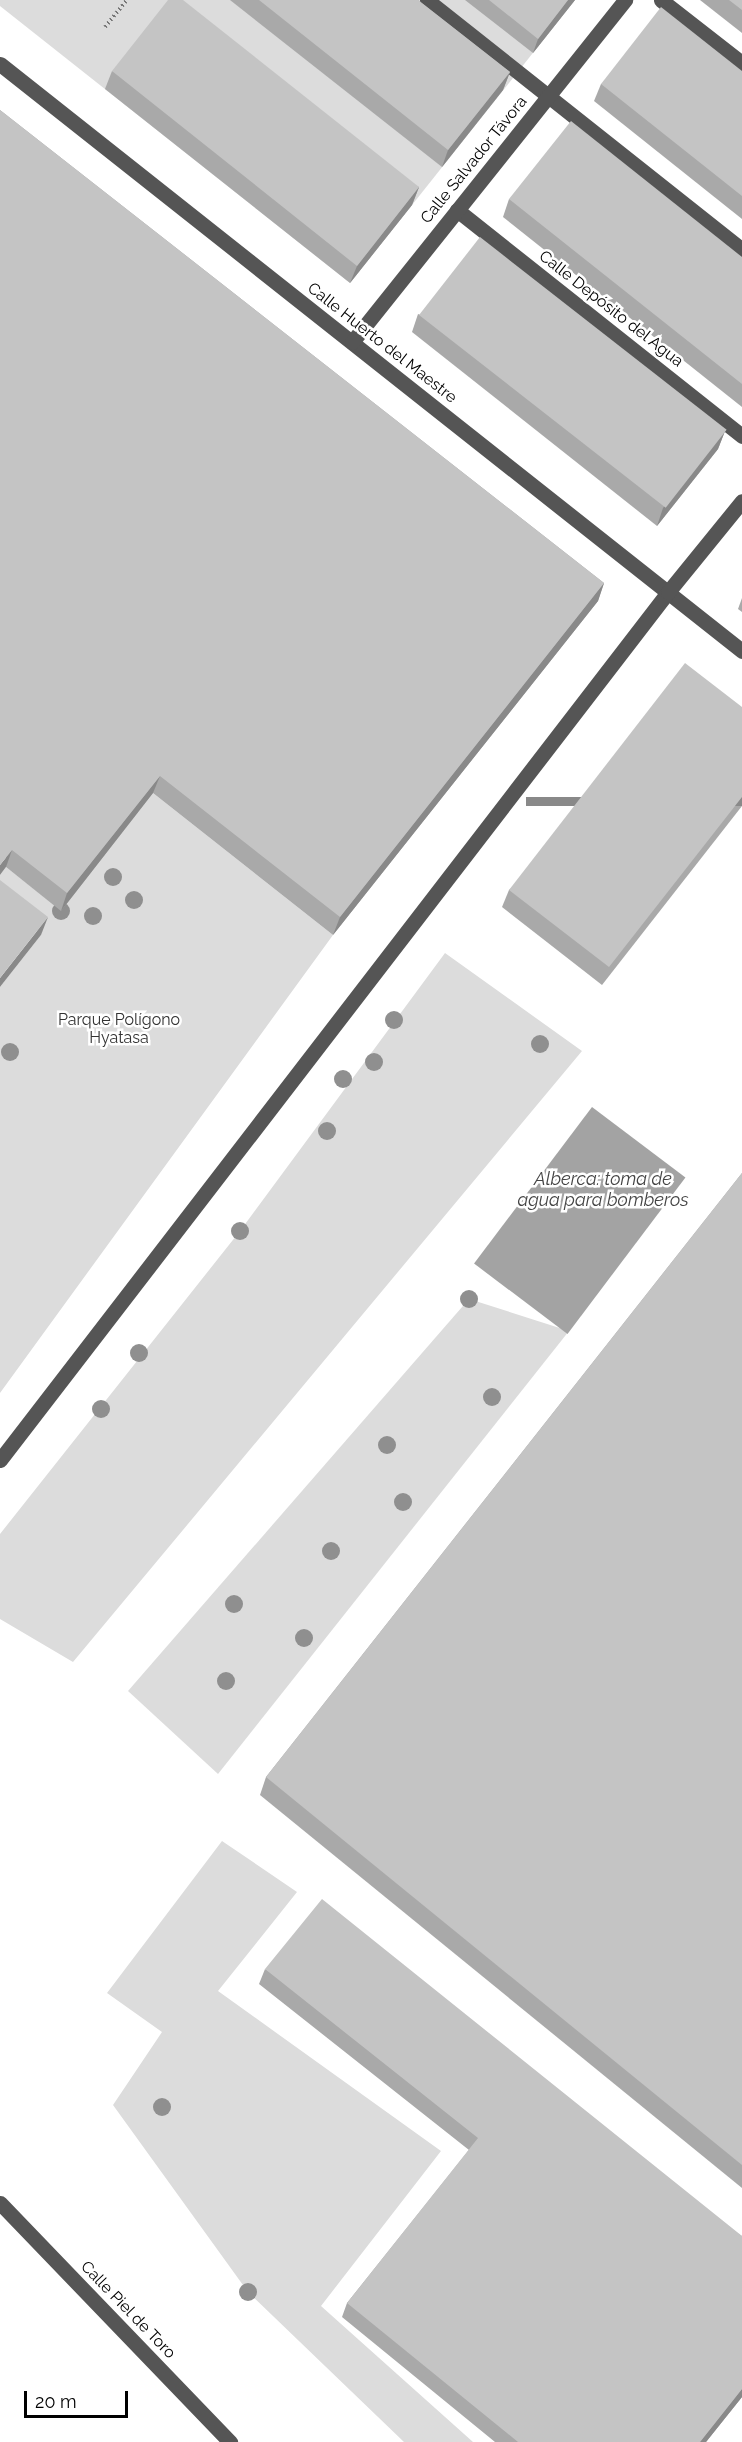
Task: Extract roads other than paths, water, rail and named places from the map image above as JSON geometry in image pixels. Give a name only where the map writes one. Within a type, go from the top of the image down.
[{"type":"street","points":[[427,0],[742,250]]},
{"type":"street","name":"Calle Salvador Távora","points":[[352,342],[625,0]]},
{"type":"street","points":[[662,0],[742,63]]},
{"type":"street","name":"Calle Huerto del Maestre","points":[[0,64],[742,651]]},
{"type":"street","name":"Calle Depósito del Agua","points":[[458,210],[742,436]]},
{"type":"street","points":[[0,1460],[668,592],[742,501]]},
{"type":"street","name":"Calle Piel de Toro","points":[[0,2204],[230,2442]]},
{"type":"water","name":"Alberca: toma de agua para bomberos","points":[[592,1107],[685,1177],[567,1334],[474,1264]]},
{"type":"park label","name":"Parque Polígono Hyatasa","points":[[119,1029]]}]
